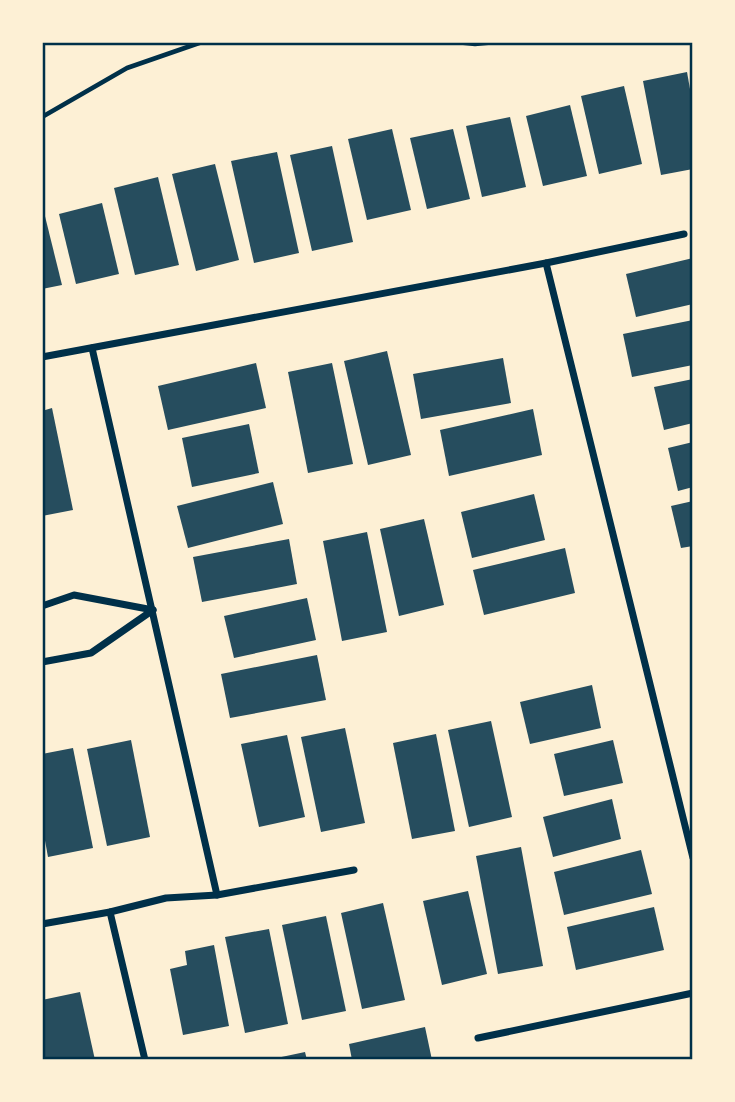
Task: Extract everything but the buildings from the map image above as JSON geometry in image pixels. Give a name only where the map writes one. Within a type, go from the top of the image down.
[{"type":"street","points":[[42,357],[546,263],[684,234]]},
{"type":"street","points":[[546,263],[693,858]]},
{"type":"street","points":[[92,348],[217,895]]},
{"type":"street","points":[[42,606],[75,596],[153,610]]},
{"type":"street","points":[[42,662],[91,653],[153,610]]},
{"type":"street","points":[[42,924],[110,912],[166,898],[217,895],[354,870]]},
{"type":"street","points":[[110,912],[145,1060]]},
{"type":"street","points":[[478,1038],[693,993]]},
{"type":"path","points":[[42,117],[127,68],[202,42]]},
{"type":"path","points":[[456,42],[496,42]]}]
